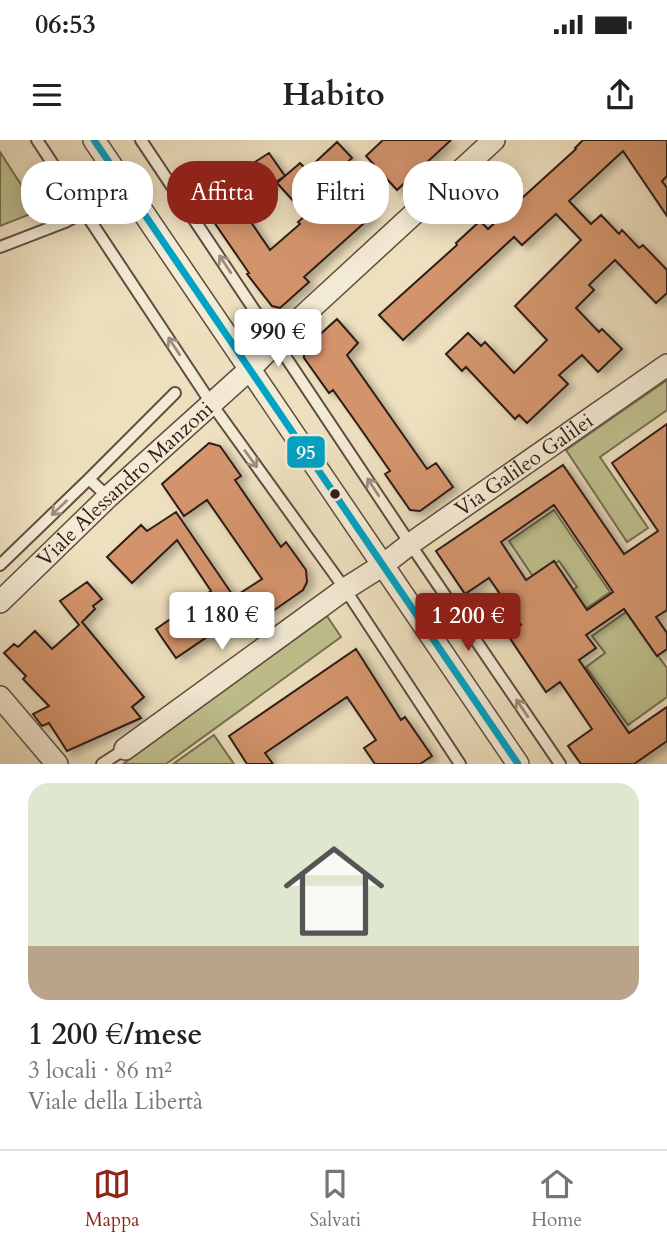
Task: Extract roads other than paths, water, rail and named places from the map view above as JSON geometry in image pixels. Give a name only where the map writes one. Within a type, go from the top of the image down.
[{"type":"street","points":[[94,140],[518,764]]},
{"type":"street","name":"Viale Alessandro Manzoni","points":[[0,602],[108,497],[250,369],[494,140]]},
{"type":"street","name":"Via Galileo Galilei","points":[[125,749],[345,589],[667,365]]},
{"type":"street","points":[[0,697],[57,764]]},
{"type":"lane","points":[[37,140],[51,161]]},
{"type":"lane","points":[[141,140],[560,764]]},
{"type":"lane","points":[[0,247],[60,224]]},
{"type":"lane","points":[[93,224],[211,403],[345,589],[460,764]]},
{"type":"lane","points":[[0,565],[175,393]]},
{"type":"lane","points":[[89,479],[108,497]]},
{"type":"lane","points":[[102,764],[125,749]]}]
